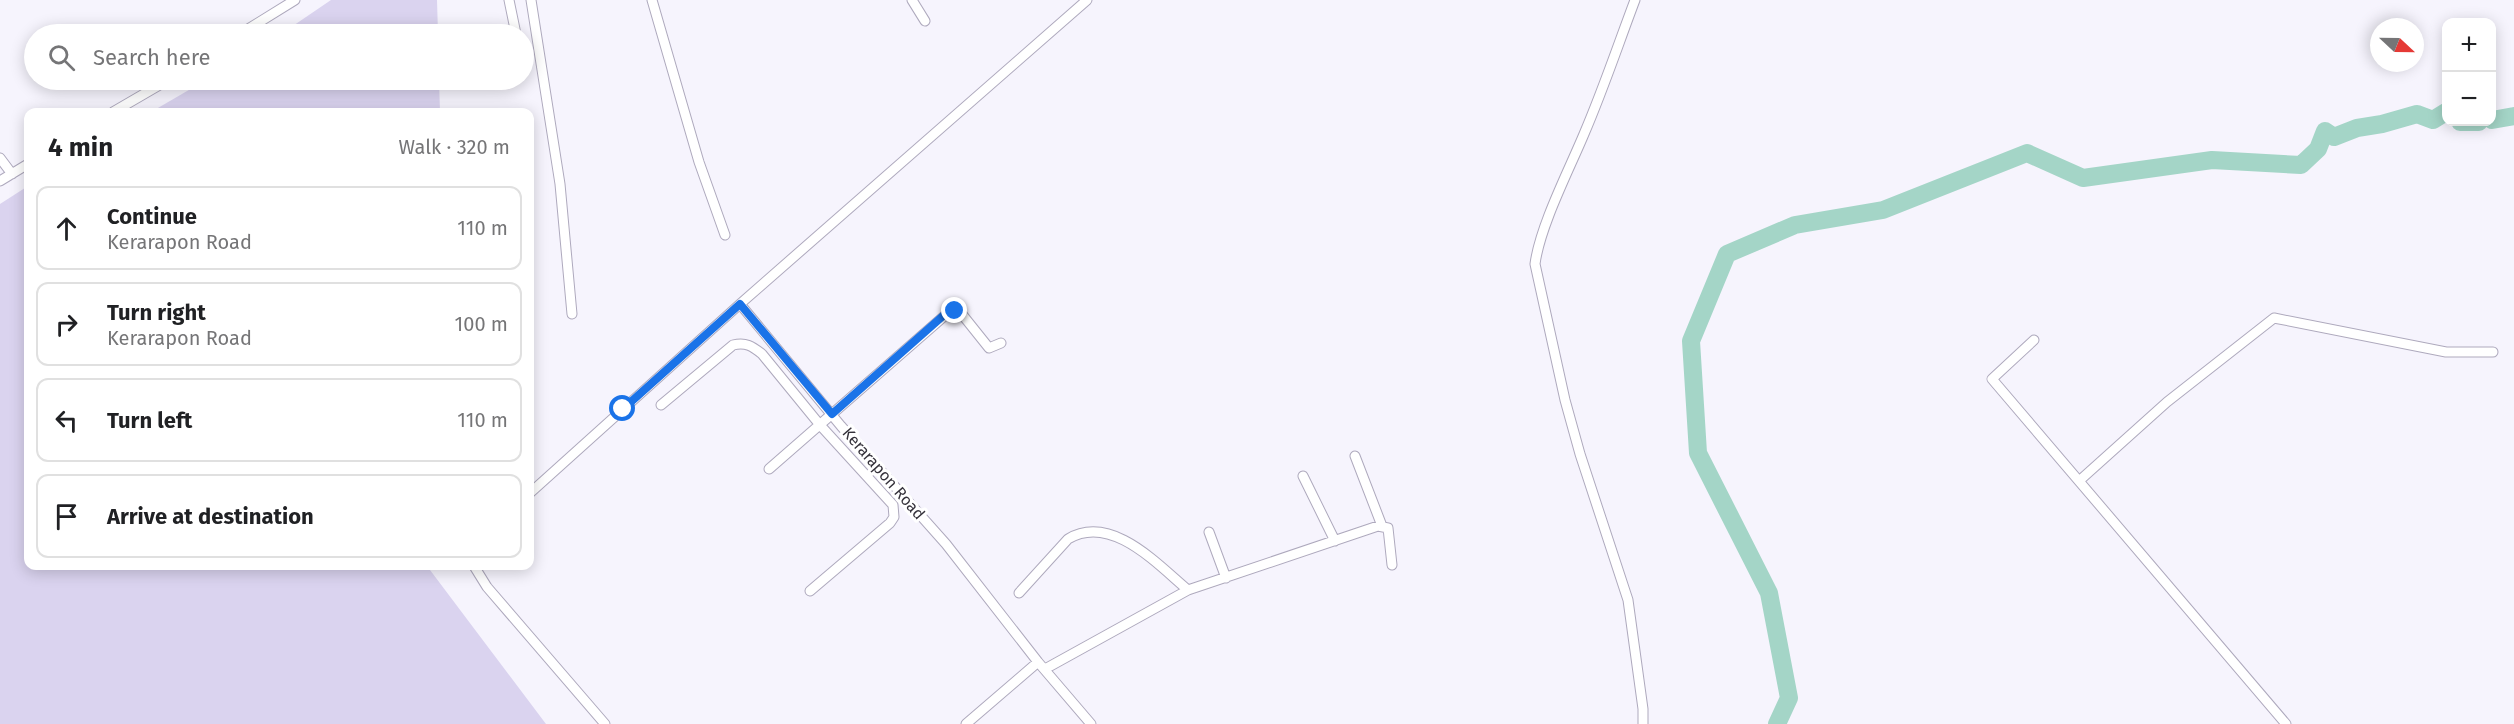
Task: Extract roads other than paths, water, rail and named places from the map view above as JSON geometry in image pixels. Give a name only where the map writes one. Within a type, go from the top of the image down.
[{"type":"street","points":[[256,24],[295,0]]},
{"type":"street","points":[[509,0],[514,24]]},
{"type":"street","points":[[531,0],[558,173],[572,314]]},
{"type":"street","points":[[652,0],[699,162],[725,235]]},
{"type":"street","points":[[912,0],[924,21]]},
{"type":"street","points":[[534,489],[740,304],[1087,0]]},
{"type":"street","points":[[1635,0],[1592,117],[1536,254],[1535,264],[1565,400],[1580,454],[1628,600],[1643,709],[1642,724]]},
{"type":"street","points":[[121,108],[151,90]]},
{"type":"street","points":[[0,158],[12,174]]},
{"type":"street","points":[[0,182],[24,166]]},
{"type":"street","name":"Kerarapon Road","points":[[740,304],[832,414],[946,544],[1091,724]]},
{"type":"street","points":[[769,469],[950,311],[961,313],[988,348],[1001,343]]},
{"type":"street","points":[[2079,481],[2167,402],[2274,318],[2446,352],[2493,352]]},
{"type":"street","points":[[2034,340],[1992,380],[2286,724]]},
{"type":"street","points":[[662,405],[726,349],[733,345],[745,344],[762,354],[820,425],[892,506],[895,512],[890,523],[810,591]]},
{"type":"street","points":[[1355,456],[1382,526]]},
{"type":"street","points":[[1303,476],[1335,540]]},
{"type":"street","points":[[966,724],[1042,666],[1188,590],[1382,526],[1388,528],[1392,565]]},
{"type":"street","points":[[1019,593],[1068,539],[1077,533],[1097,531],[1126,541],[1188,590]]},
{"type":"street","points":[[1209,532],[1226,578]]},
{"type":"street","points":[[476,570],[487,588],[605,724]]},
{"type":"waterway","points":[[1777,724],[1789,698],[1769,593],[1698,453],[1691,341],[1727,254],[1795,225],[1883,210],[2027,153],[2083,178],[2212,160],[2301,165],[2318,149],[2325,131],[2334,137],[2357,128],[2417,114],[2433,120],[2442,114]]},
{"type":"waterway","points":[[2496,119],[2514,116]]}]
